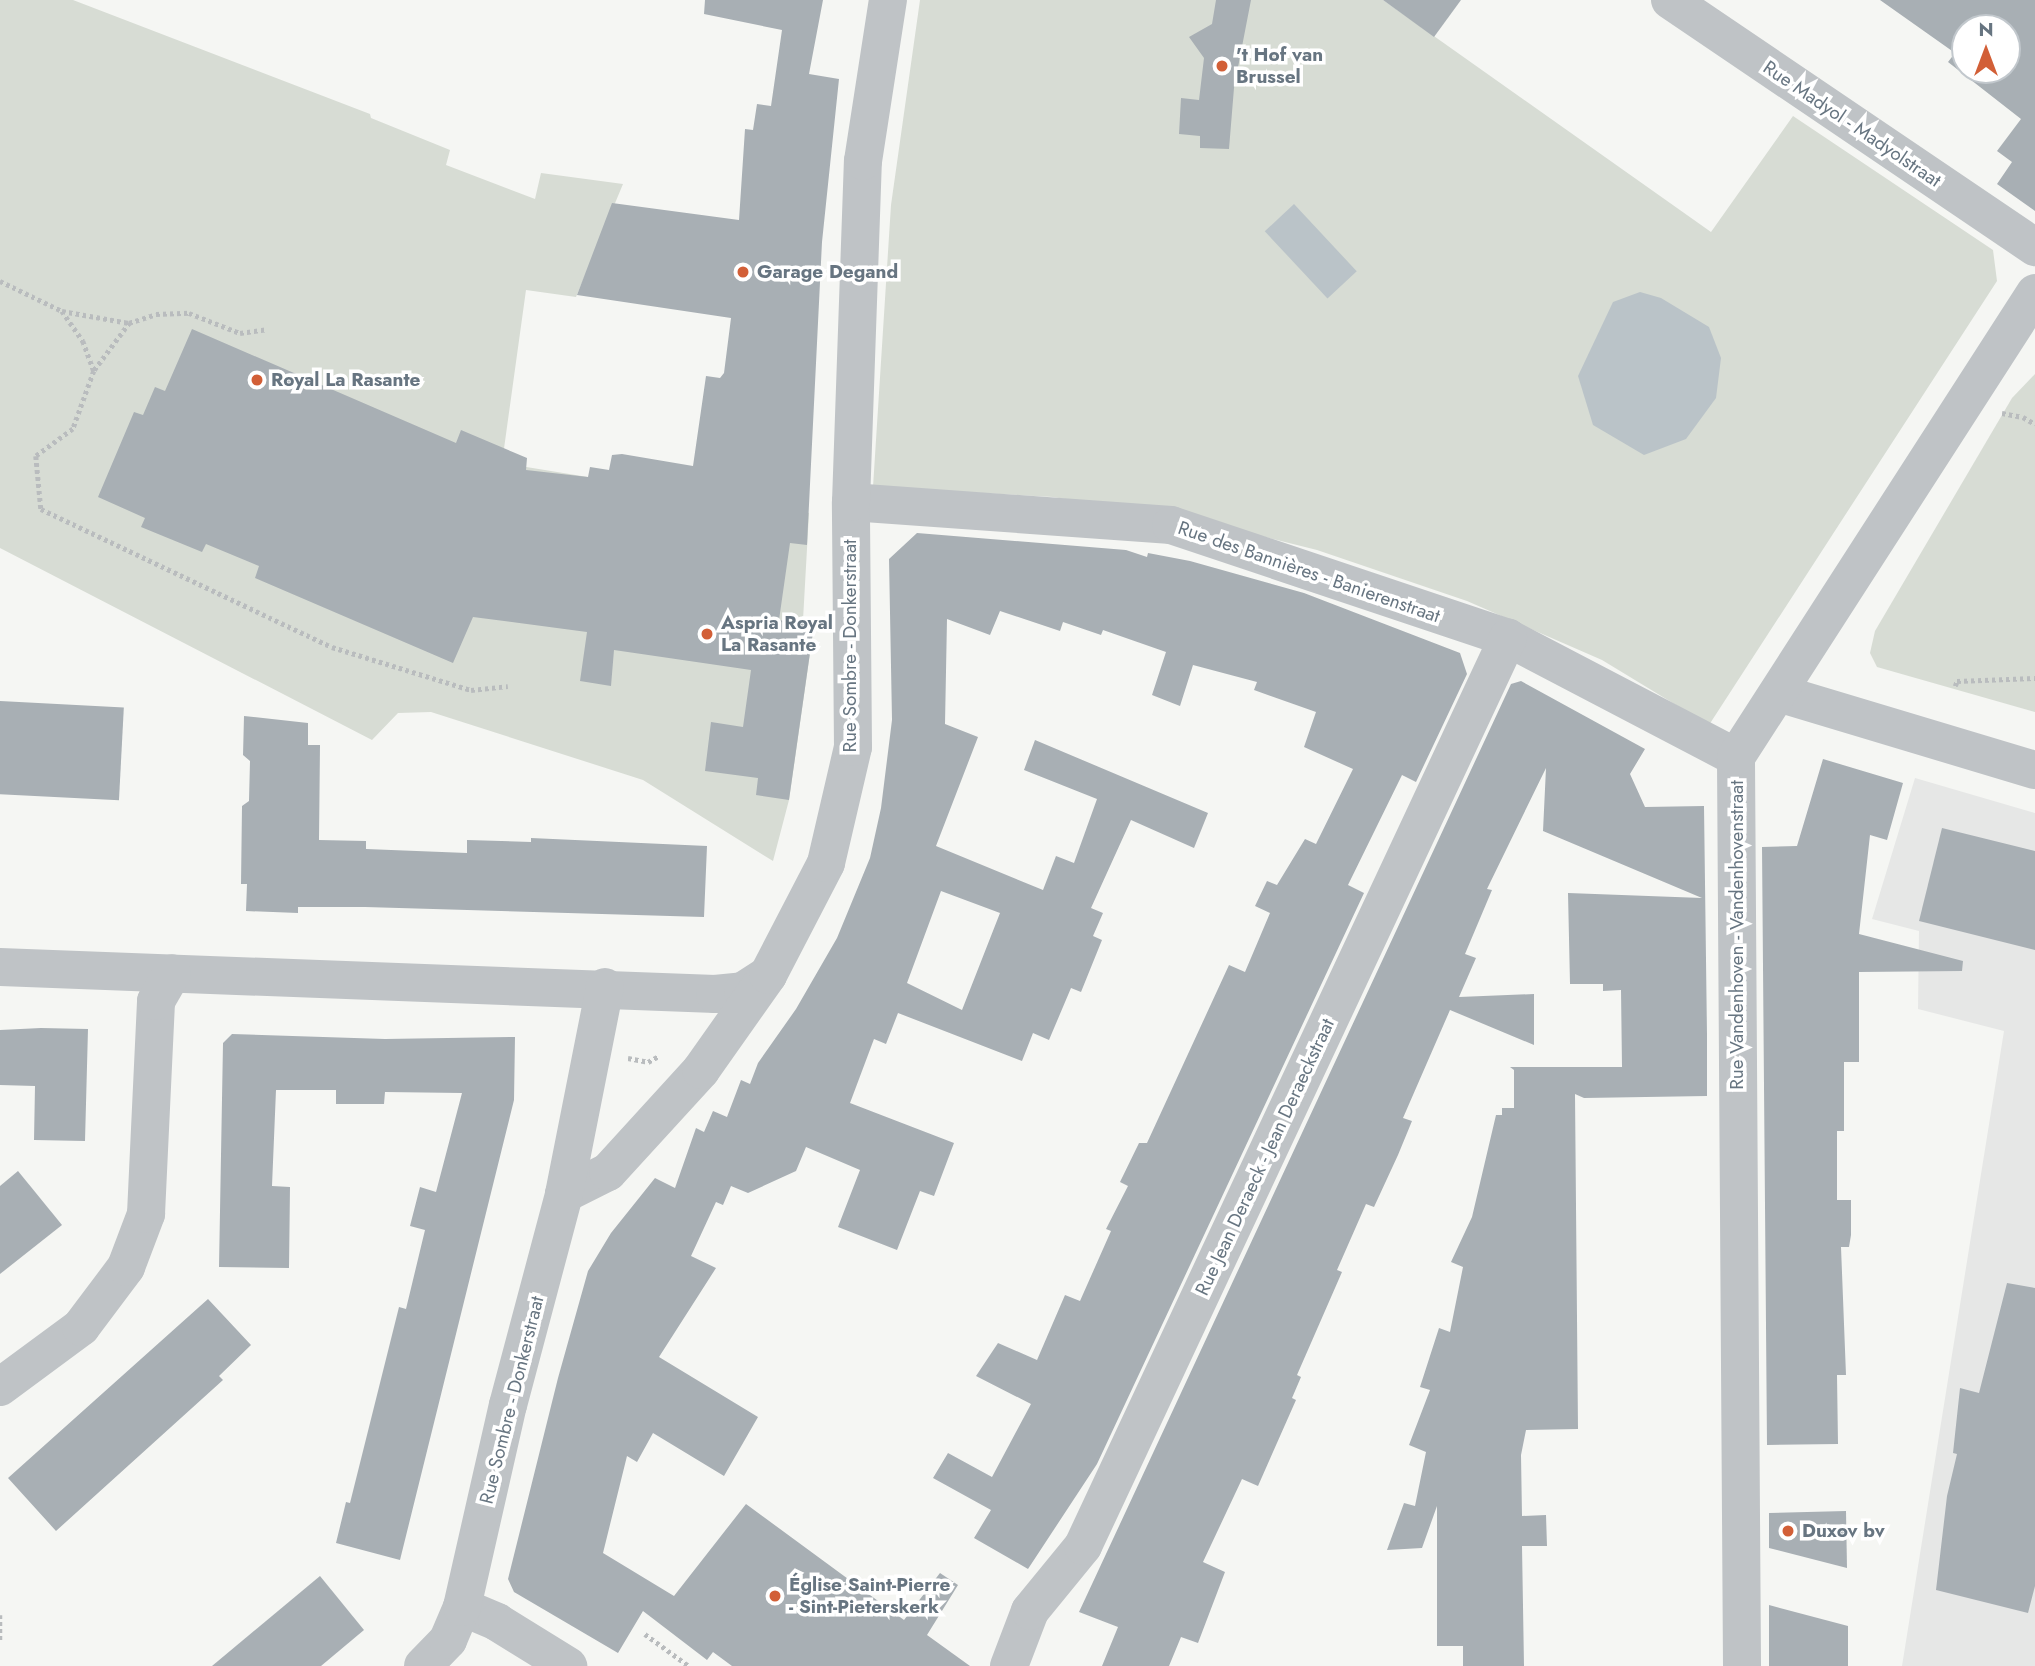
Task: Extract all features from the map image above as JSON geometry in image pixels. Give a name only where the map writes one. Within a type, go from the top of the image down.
[{"type":"street","name":"Rue Sombre - Donkerstraat","points":[[564,1194],[608,1172],[701,1070],[768,975],[826,863],[853,747],[851,502],[863,161],[888,0]]},
{"type":"street","name":"Rue Madyol - Madyolstraat","points":[[1670,0],[2035,247]]},
{"type":"street","name":"Rue Vandenhoven - Vandenhovenstraat","points":[[1742,1666],[1736,757],[2035,293]]},
{"type":"street","name":"Rue des Bannières - Banierenstraat","points":[[851,502],[1171,525],[1508,638],[1736,757]]},
{"type":"street","name":"Rue Jean Deraeck - Jean Deraeckstraat","points":[[1009,1666],[1030,1611],[1083,1546],[1508,638]]},
{"type":"street","points":[[1778,693],[2035,770]]},
{"type":"street","points":[[0,967],[606,987],[715,995],[743,991],[768,975]]},
{"type":"street","points":[[0,1387],[81,1327],[126,1267],[146,1214],[156,1001],[173,973]]},
{"type":"street","name":"Rue Sombre - Donkerstraat","points":[[423,1666],[449,1640],[462,1607],[508,1405],[564,1194],[606,987]]},
{"type":"street","points":[[462,1607],[498,1622],[568,1666]]},
{"type":"path","points":[[0,281],[62,311],[129,323],[156,314],[190,313],[240,333],[267,328]]},
{"type":"path","points":[[62,311],[83,341],[94,371]]},
{"type":"path","points":[[129,323],[94,371],[73,429],[36,456],[41,509],[332,647],[471,690],[508,686]]},
{"type":"path","points":[[1955,686],[1958,681],[2035,678]]},
{"type":"path","points":[[625,1058],[648,1062],[663,1053]]},
{"type":"path","points":[[0,1615],[0,1642]]},
{"type":"path","points":[[645,1634],[689,1666]]},
{"type":"shaded area","name":"Royal La Rasante","points":[[0,0],[73,0],[370,114],[371,118],[450,150],[446,165],[535,199],[541,173],[623,184],[576,297],[526,290],[502,463],[809,513],[803,620],[814,625],[789,800],[773,861],[643,780],[431,712],[398,713],[372,740],[0,548]]},
{"type":"shaded area","name":"'t Hof van Brussel","points":[[920,0],[1383,0],[1711,232],[1793,116],[1993,250],[1997,281],[1709,725],[1602,660],[1467,601],[1317,550],[1206,522],[1053,497],[873,487],[891,205]]},
{"type":"shaded area","points":[[1294,204],[1357,271],[1327,299],[1265,231]]},
{"type":"shaded area","points":[[1640,292],[1661,298],[1709,327],[1721,358],[1716,398],[1686,439],[1644,455],[1593,425],[1578,376],[1613,302]]},
{"type":"shaded area","points":[[2035,374],[2035,712],[1877,667],[1870,653],[1875,631],[2012,398]]},
{"type":"shaded area","points":[[1915,778],[2035,813],[2035,1666],[1902,1666],[2004,1031],[1918,1009],[1919,931],[1872,919]]},
{"type":"building","points":[[705,0],[823,0],[809,74],[839,79],[822,242],[807,545],[790,543],[779,620],[814,625],[789,800],[756,795],[758,778],[705,771],[711,722],[743,727],[751,670],[614,650],[611,686],[580,681],[587,632],[473,617],[453,663],[255,578],[259,566],[206,544],[202,552],[141,527],[145,518],[98,497],[134,412],[143,415],[155,387],[165,391],[192,329],[456,443],[461,430],[527,458],[526,470],[588,477],[590,467],[609,470],[612,455],[622,454],[693,466],[706,376],[720,378],[724,373],[731,318],[577,295],[612,203],[739,220],[745,129],[753,130],[757,104],[771,106],[782,30],[704,14]]},
{"type":"building","name":"'t Hof van Brussel","points":[[1216,0],[1251,0],[1234,88],[1229,149],[1200,148],[1200,136],[1179,134],[1181,98],[1199,100],[1204,58],[1189,37],[1212,24]]},
{"type":"building","points":[[1383,0],[1461,0],[1434,37]]},
{"type":"building","points":[[1880,0],[2035,0],[2035,211],[1997,184],[2012,162],[1997,151],[2021,119],[1976,84],[2021,84],[2021,14],[1951,14],[1951,50]]},
{"type":"building","points":[[917,533],[1126,550],[1147,557],[1148,553],[1190,561],[1304,593],[1460,653],[1467,674],[1416,782],[1402,775],[1348,885],[1364,893],[1097,1464],[1028,1569],[974,1538],[991,1510],[933,1478],[948,1453],[992,1477],[1031,1404],[976,1376],[998,1343],[1037,1360],[1065,1295],[1080,1301],[1111,1231],[1106,1229],[1128,1186],[1120,1182],[1139,1143],[1147,1143],[1229,965],[1245,972],[1270,913],[1255,906],[1267,881],[1277,885],[1305,839],[1316,844],[1353,769],[1304,747],[1316,712],[1254,690],[1257,682],[1193,665],[1180,706],[1152,695],[1166,652],[1103,630],[1101,635],[1063,622],[1060,631],[1000,611],[990,635],[947,619],[945,724],[978,737],[936,846],[1043,890],[1056,856],[1074,863],[1097,799],[1024,770],[1035,740],[1208,813],[1194,848],[1131,820],[1091,908],[1103,913],[1093,936],[1102,940],[1081,992],[1071,988],[1049,1040],[1033,1033],[1022,1061],[898,1013],[886,1044],[874,1039],[850,1103],[954,1143],[934,1196],[920,1191],[897,1250],[838,1227],[860,1170],[806,1147],[796,1171],[748,1193],[731,1186],[723,1205],[716,1202],[691,1256],[716,1268],[659,1357],[758,1417],[724,1476],[653,1433],[637,1462],[627,1456],[603,1553],[674,1596],[746,1504],[904,1620],[940,1573],[958,1585],[927,1635],[970,1666],[732,1666],[713,1652],[707,1660],[643,1611],[618,1653],[514,1592],[508,1579],[558,1378],[588,1271],[611,1233],[655,1178],[675,1188],[696,1128],[704,1132],[713,1111],[727,1117],[741,1080],[750,1084],[758,1063],[796,1009],[837,938],[870,858],[881,808],[892,720],[889,559]],"holes":[[[941,891],[1000,913],[962,1010],[907,983]]]},
{"type":"building","points":[[1521,681],[1645,749],[1630,774],[1645,807],[1704,806],[1707,1035],[1707,1096],[1584,1098],[1575,1094],[1578,1429],[1526,1430],[1521,1455],[1522,1516],[1546,1515],[1547,1546],[1522,1546],[1524,1666],[1463,1666],[1463,1646],[1437,1646],[1437,1506],[1422,1548],[1387,1550],[1404,1503],[1415,1506],[1426,1452],[1409,1445],[1430,1390],[1420,1387],[1439,1328],[1450,1332],[1463,1267],[1451,1262],[1472,1217],[1496,1115],[1502,1115],[1502,1108],[1514,1108],[1514,1070],[1510,1067],[1622,1067],[1621,990],[1603,991],[1603,984],[1570,984],[1568,893],[1702,898],[1543,831],[1546,768],[1487,889],[1492,890],[1465,954],[1476,958],[1459,997],[1534,994],[1534,1045],[1450,1010],[1403,1118],[1412,1121],[1398,1155],[1374,1207],[1366,1204],[1337,1270],[1342,1272],[1297,1375],[1301,1377],[1292,1398],[1296,1400],[1258,1486],[1242,1479],[1203,1562],[1225,1572],[1198,1643],[1181,1637],[1169,1666],[1102,1666],[1118,1627],[1079,1612],[1511,684]]},
{"type":"building","points":[[0,701],[124,707],[119,800],[0,794]]},
{"type":"building","points":[[244,716],[308,723],[308,745],[320,745],[319,840],[366,841],[366,849],[467,853],[467,840],[531,842],[531,838],[707,846],[704,917],[365,907],[298,907],[298,913],[246,911],[247,884],[241,884],[242,806],[249,801],[250,761],[243,755]]},
{"type":"building","points":[[1823,759],[1903,783],[1887,840],[1870,835],[1859,934],[1963,961],[1962,971],[1859,972],[1859,1062],[1844,1062],[1844,1131],[1837,1131],[1837,1200],[1851,1200],[1849,1247],[1841,1247],[1846,1375],[1837,1375],[1838,1444],[1767,1445],[1762,847],[1797,846]]},
{"type":"building","points":[[1942,828],[2035,851],[2035,950],[1919,921]]},
{"type":"building","points":[[88,1029],[85,1141],[34,1140],[35,1086],[0,1085],[0,1030]]},
{"type":"building","points":[[232,1034],[385,1039],[515,1037],[514,1100],[400,1560],[336,1543],[346,1502],[350,1503],[399,1307],[406,1309],[425,1230],[410,1226],[420,1187],[436,1192],[462,1093],[385,1092],[384,1104],[336,1104],[336,1090],[276,1090],[272,1186],[290,1187],[289,1268],[219,1267],[223,1043]]},
{"type":"building","points":[[18,1171],[62,1225],[0,1274],[0,1186]]},
{"type":"building","points":[[2007,1283],[2035,1288],[2035,1586],[2028,1613],[1936,1590],[1947,1496],[1957,1454],[1953,1453],[1960,1388],[1979,1393]]},
{"type":"building","points":[[208,1299],[251,1345],[219,1376],[223,1380],[56,1531],[8,1478]]},
{"type":"building","points":[[1846,1511],[1847,1568],[1769,1548],[1769,1513]]},
{"type":"building","points":[[320,1576],[364,1630],[321,1666],[212,1666]]},
{"type":"building","points":[[1769,1605],[1848,1626],[1848,1666],[1769,1666]]},
{"type":"place","name":"'t Hof van Brussel","points":[[1222,66]]},
{"type":"place","name":"Garage Degand","points":[[743,272]]},
{"type":"place","name":"Royal La Rasante","points":[[257,380]]},
{"type":"place","name":"Aspria Royal La Rasante","points":[[707,634]]},
{"type":"place","name":"Duxov bv","points":[[1788,1531]]},
{"type":"place","name":"Église Saint-Pierre - Sint-Pieterskerk","points":[[775,1596]]}]
